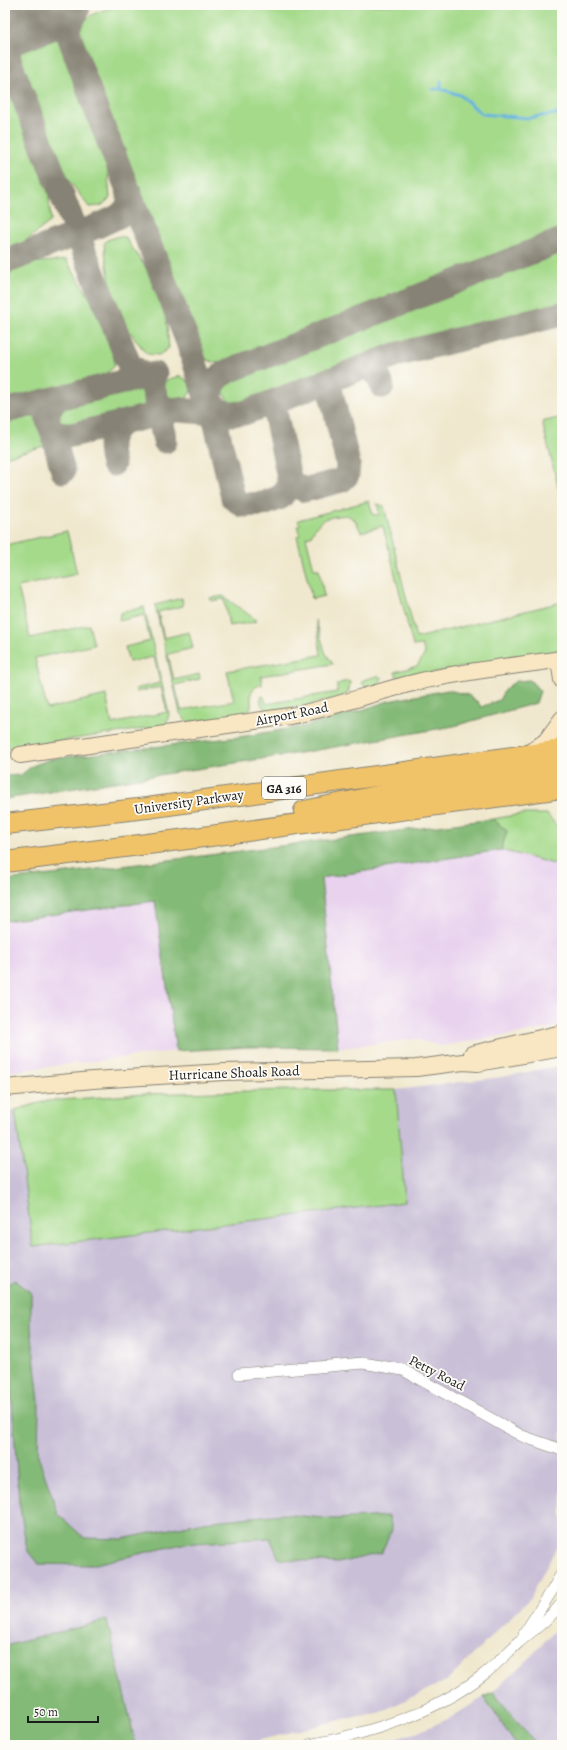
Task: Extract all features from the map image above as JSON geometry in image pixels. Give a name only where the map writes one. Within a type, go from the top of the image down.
[{"type":"highway","name":"University Parkway","points":[[5,824],[146,808],[562,750]]},
{"type":"highway","points":[[204,838],[244,825],[397,792],[562,768]]},
{"type":"highway","points":[[5,862],[204,838],[562,788]]},
{"type":"street","points":[[561,659],[562,680]]},
{"type":"street","name":"Airport Road","points":[[20,755],[290,716],[331,707],[400,686],[440,677],[561,659]]},
{"type":"street","points":[[524,755],[546,741],[562,719]]},
{"type":"street","name":"Hurricane Shoals Road","points":[[464,1062],[472,1054],[562,1033]]},
{"type":"street","name":"Hurricane Shoals Road","points":[[5,1088],[93,1080],[224,1072],[416,1068],[464,1062],[478,1063],[559,1050]]},
{"type":"street","name":"Petty Road","points":[[239,1374],[363,1363],[403,1370],[522,1436],[562,1450]]},
{"type":"street","points":[[518,1643],[560,1577]]},
{"type":"street","points":[[309,1745],[397,1722],[444,1700],[483,1675],[518,1643],[552,1616],[562,1603]]},
{"type":"shaded area","points":[[501,850],[562,866],[562,1023],[552,1028],[441,1046],[415,1039],[338,1048],[321,878]]},
{"type":"shaded area","points":[[155,901],[176,1051],[5,1072],[5,921]]},
{"type":"shaded area","points":[[562,1065],[562,1537],[530,1598],[448,1680],[378,1713],[344,1719],[241,1745],[136,1745],[107,1620],[5,1646],[5,1111],[15,1110],[33,1247],[405,1202],[396,1090],[502,1077]]},
{"type":"shaded area","points":[[562,1622],[562,1745],[537,1745],[493,1692],[536,1651]]},
{"type":"shaded area","points":[[484,1697],[516,1745],[375,1745],[418,1732],[450,1718]]},
{"type":"green space","points":[[118,5],[562,5],[562,233],[234,360],[218,363],[206,359],[202,356],[81,42],[80,33],[82,26],[90,16]]},
{"type":"green space","points":[[46,33],[62,41],[91,116],[107,165],[110,198],[101,206],[89,207],[69,180],[19,61],[23,44],[30,39]]},
{"type":"green space","points":[[5,70],[48,187],[51,221],[23,243],[5,251]]},
{"type":"green space","points":[[119,236],[125,237],[150,274],[166,315],[169,348],[159,355],[147,354],[127,327],[116,303],[109,276],[104,244],[107,240]]},
{"type":"green space","points":[[562,250],[562,308],[378,352],[243,404],[235,404],[230,402],[224,394],[223,390],[226,384],[232,378]]},
{"type":"green space","points":[[66,260],[89,297],[105,327],[114,355],[114,367],[99,379],[5,402],[5,272],[31,263]]},
{"type":"green space","points":[[181,376],[189,382],[191,391],[187,398],[173,401],[163,393],[162,386],[168,379]]},
{"type":"green space","points":[[133,388],[140,389],[147,396],[147,400],[142,409],[65,428],[56,420],[55,417],[57,410],[63,405]]},
{"type":"green space","points":[[26,415],[35,418],[41,426],[44,436],[44,446],[5,457],[5,420]]},
{"type":"green space","points":[[562,417],[562,502],[542,422]]},
{"type":"green space","points":[[369,501],[373,515],[380,514],[377,504],[384,506],[416,638],[562,602],[562,653],[531,657],[526,656],[413,676],[410,675],[408,677],[397,677],[395,672],[417,666],[425,654],[422,645],[413,646],[383,526],[361,532],[355,520],[347,515],[329,518],[317,525],[311,536],[306,537],[314,569],[319,569],[324,596],[312,599],[297,536],[300,535],[297,526],[300,525],[298,520]]},
{"type":"green space","points":[[67,531],[77,574],[18,587],[30,638],[89,625],[94,645],[35,658],[47,709],[106,695],[112,724],[167,712],[161,687],[136,692],[135,689],[160,683],[154,657],[129,662],[125,647],[150,641],[144,615],[119,621],[120,613],[144,607],[169,714],[167,722],[164,726],[5,749],[5,545]]},
{"type":"green space","points":[[223,596],[255,619],[255,622],[229,626],[224,599],[211,601],[210,598]]},
{"type":"green space","points":[[182,598],[183,606],[158,612],[164,638],[189,632],[193,648],[168,654],[174,680],[199,674],[200,679],[175,685],[181,710],[234,701],[227,671],[321,655],[316,620],[325,652],[333,664],[261,676],[262,685],[257,686],[251,692],[251,707],[245,715],[187,722],[180,713],[155,605]]},
{"type":"green space","points":[[378,676],[382,678],[378,685],[366,687],[361,683],[363,680]]},
{"type":"green space","points":[[530,680],[540,691],[536,703],[454,726],[312,751],[5,799],[5,776],[21,775],[32,766],[51,759],[239,737],[305,726],[359,711],[388,701],[448,690],[468,695],[478,702],[481,707],[499,700],[505,689],[516,681]]},
{"type":"green space","points":[[347,681],[350,682],[349,690],[346,695],[311,705],[269,711],[263,707],[261,703],[262,696],[264,697],[266,704],[337,692],[337,684]]},
{"type":"green space","points":[[521,814],[547,814],[561,831],[562,866],[501,850],[507,831],[493,819]]},
{"type":"green space","points":[[493,819],[507,831],[501,850],[321,878],[338,1048],[250,1047],[176,1051],[155,901],[5,921],[5,880]]},
{"type":"green space","points":[[288,1090],[396,1090],[405,1202],[33,1247],[15,1110],[46,1101],[144,1094]]},
{"type":"green space","points":[[15,1280],[31,1293],[31,1328],[39,1402],[38,1456],[58,1514],[84,1538],[122,1539],[203,1522],[282,1514],[333,1519],[389,1516],[392,1530],[381,1553],[338,1563],[279,1559],[270,1538],[182,1544],[91,1565],[38,1564],[27,1550],[19,1501],[8,1343],[5,1327],[5,1286]]},
{"type":"green space","points":[[107,1620],[136,1745],[5,1745],[5,1646]]},
{"type":"green space","points":[[493,1692],[537,1745],[516,1745],[484,1697]]},
{"type":"waterway","points":[[441,81],[441,89]]},
{"type":"waterway","points":[[432,89],[441,89],[460,95],[482,114],[528,118],[562,113]]},
{"type":"taxiway","points":[[75,5],[69,18],[68,33],[94,104],[188,342],[205,394],[217,409],[229,414],[244,413],[395,355],[562,314]]},
{"type":"taxiway","points":[[8,57],[8,44],[11,35],[26,18],[49,20],[59,25],[68,33]]},
{"type":"taxiway","points":[[5,52],[129,364],[148,379],[158,402],[162,407],[166,409],[228,414]]},
{"type":"taxiway","points":[[5,262],[100,225],[119,216],[127,208],[129,191]]},
{"type":"taxiway","points":[[210,406],[213,386],[215,382],[226,372],[562,240]]},
{"type":"taxiway","points":[[364,367],[371,369],[376,374],[382,386]]},
{"type":"taxiway","points":[[5,411],[155,374]]},
{"type":"taxiway","points":[[273,402],[289,478],[294,485],[305,490],[342,480],[347,475],[348,464],[328,380]]},
{"type":"taxiway","points":[[58,398],[52,405],[49,412],[49,425],[53,430],[67,435],[179,409]]},
{"type":"taxiway","points":[[207,399],[215,419],[233,498],[243,505],[263,504],[281,497],[289,486],[289,478]]},
{"type":"taxiway","points":[[156,401],[165,441]]},
{"type":"taxiway","points":[[113,464],[110,452],[110,442],[117,427],[122,423]]},
{"type":"taxiway","points":[[51,428],[63,471]]},
{"type":"runway","points":[[5,26],[59,5]]}]
